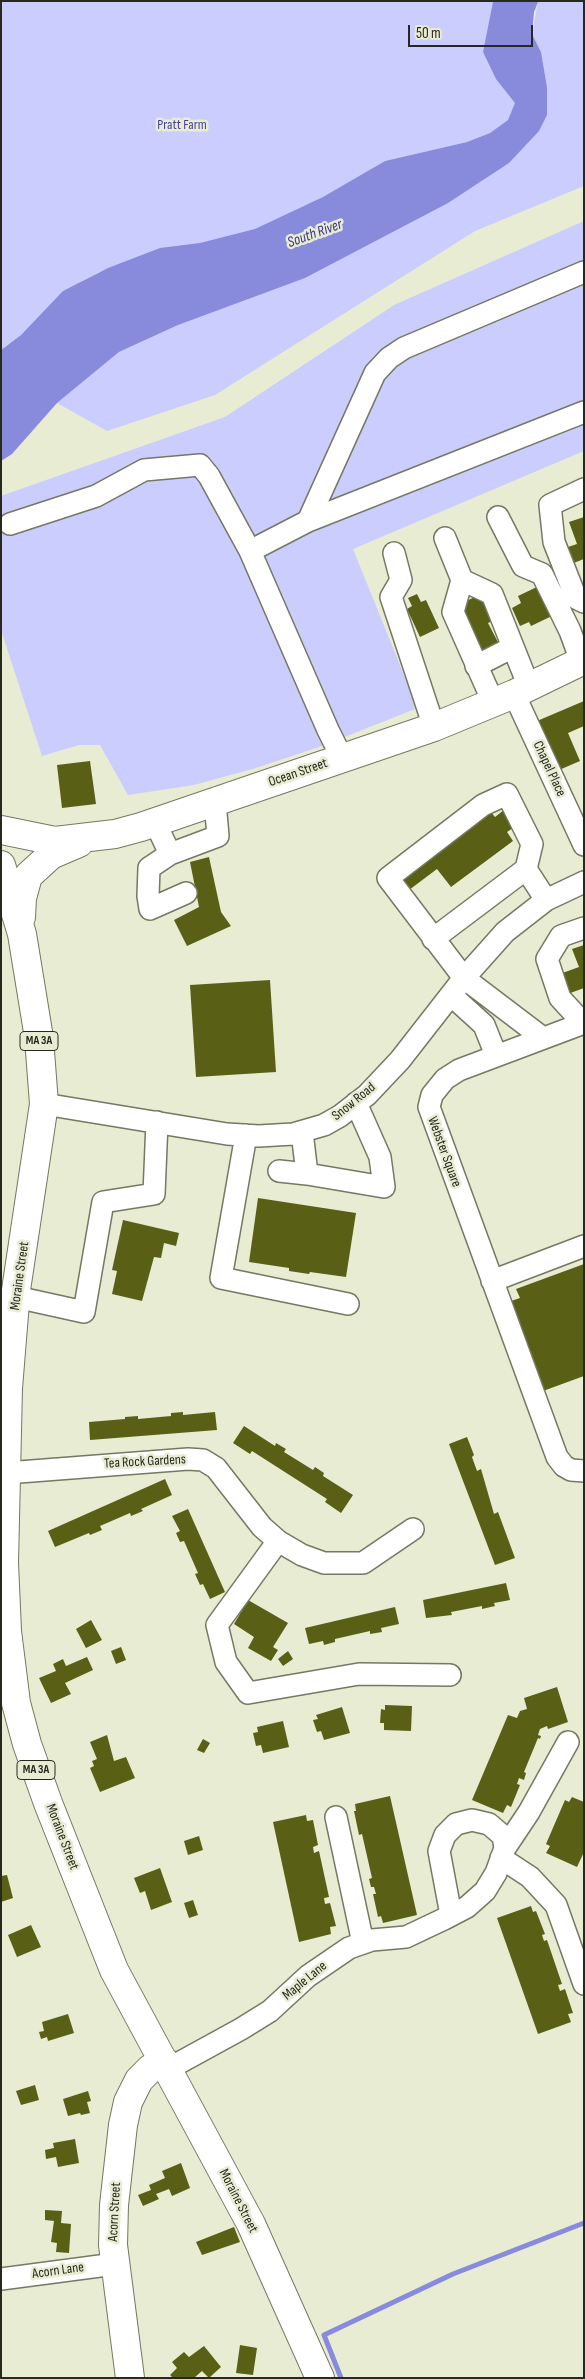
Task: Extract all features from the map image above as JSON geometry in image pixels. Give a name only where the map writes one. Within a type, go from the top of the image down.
[{"type":"main road","name":"Ocean Street","points":[[1,830],[55,841],[114,834],[215,802],[434,727],[512,694],[582,660]]},
{"type":"main road","points":[[12,929],[28,876],[40,863],[51,855],[74,845],[114,834]]},
{"type":"main road","name":"Moraine Street","points":[[1,865],[12,929],[28,978],[39,1038],[44,1104],[16,1297],[8,1388],[4,1563],[11,1672],[23,1728],[48,1803],[114,1970],[251,2224],[320,2378]]},
{"type":"main road","name":"Acorn Street","points":[[130,2378],[115,2264],[113,2228],[123,2125],[128,2102],[139,2080],[150,2069],[166,2065]]},
{"type":"street","points":[[308,521],[375,373],[389,358],[404,348],[584,272]]},
{"type":"street","points":[[250,551],[308,521],[584,412]]},
{"type":"street","points":[[10,524],[96,496],[144,470],[200,465],[209,476],[250,551],[342,758]]},
{"type":"street","points":[[584,489],[550,505],[554,542],[576,598],[584,602]]},
{"type":"street","points":[[498,517],[523,566],[542,574],[582,660]]},
{"type":"street","points":[[445,538],[462,580],[453,612],[476,666],[512,694]]},
{"type":"street","points":[[394,553],[401,580],[392,597],[434,727]]},
{"type":"street","points":[[462,580],[492,594],[514,647],[512,694]]},
{"type":"street","points":[[476,666],[514,647]]},
{"type":"street","name":"Chapel Place","points":[[512,694],[584,845]]},
{"type":"street","points":[[433,939],[526,869],[532,844],[507,794],[483,805],[388,878],[433,939],[464,978],[543,1038]]},
{"type":"street","points":[[186,893],[150,908],[148,896],[149,868],[170,854],[218,836],[215,802]]},
{"type":"street","points":[[155,822],[170,854]]},
{"type":"street","points":[[526,869],[546,900]]},
{"type":"street","name":"Snow Road","points":[[44,1104],[259,1136],[302,1132],[324,1125],[367,1095],[400,1060],[464,978],[504,932],[546,900],[584,882]]},
{"type":"street","points":[[583,1023],[560,998],[547,959],[562,936],[584,928]]},
{"type":"street","points":[[451,995],[484,1025],[496,1055]]},
{"type":"street","name":"Webster Square","points":[[583,1023],[452,1073],[432,1096],[429,1107],[557,1456],[564,1466],[571,1470],[584,1471]]},
{"type":"street","points":[[279,1171],[384,1187],[380,1157],[356,1103]]},
{"type":"street","points":[[16,1297],[84,1312],[103,1202],[154,1194],[157,1122]]},
{"type":"street","points":[[302,1132],[307,1174]]},
{"type":"street","points":[[246,1135],[222,1278],[348,1304]]},
{"type":"street","points":[[492,1280],[584,1246]]},
{"type":"street","name":"Tea Rock Gardens","points":[[6,1473],[188,1459],[203,1460],[216,1468],[262,1527],[278,1541],[302,1555],[324,1563],[363,1563],[413,1529]]},
{"type":"street","points":[[278,1541],[217,1625],[226,1662],[248,1693],[358,1674],[450,1675]]},
{"type":"street","name":"Maple Lane","points":[[166,2065],[241,2029],[270,2011],[308,1976],[349,1948],[363,1943],[406,1937],[468,1907],[484,1891],[496,1873],[503,1853],[529,1812],[568,1742]]},
{"type":"street","points":[[336,1817],[363,1943]]},
{"type":"street","points":[[451,1915],[439,1851],[445,1835],[456,1824],[472,1820],[489,1824],[503,1836],[503,1853],[530,1877],[556,1905],[584,1984]]},
{"type":"street","name":"Acorn Lane","points":[[1,2279],[115,2264]]},
{"type":"green space","name":"Pratt Farm","points":[[1,1],[502,1],[520,112],[490,133],[467,142],[385,161],[261,235],[99,272],[63,292],[21,335],[4,347],[1,357]]},
{"type":"green space","points":[[538,1],[584,1],[584,186],[475,231],[215,395],[107,431],[57,403],[119,352],[178,325],[547,115],[547,87],[541,52],[532,34]]},
{"type":"green space","points":[[584,221],[584,451],[353,549],[410,690],[415,709],[322,746],[256,768],[194,785],[128,795],[100,745],[79,745],[42,756],[1,630],[1,496],[225,417],[394,305]]},
{"type":"water","name":"South River","points":[[493,2],[538,2],[534,12],[532,34],[541,52],[547,87],[547,115],[539,131],[509,163],[448,203],[305,278],[178,325],[119,352],[57,403],[12,454],[1,461],[1,350],[21,335],[63,291],[108,268],[160,248],[200,243],[255,229],[323,197],[385,161],[467,142],[490,133],[508,120],[515,103],[496,79],[483,52]]},
{"type":"building","points":[[584,517],[584,559],[571,564],[565,548],[577,544],[569,522]]},
{"type":"building","points":[[541,585],[554,615],[531,626],[529,622],[520,626],[512,608],[521,603],[518,596]]},
{"type":"building","points":[[417,594],[421,602],[426,600],[439,628],[420,637],[407,609],[412,606],[408,598]]},
{"type":"building","points":[[477,596],[479,600],[482,598],[494,620],[488,623],[500,646],[482,655],[460,604]]},
{"type":"building","points":[[584,701],[584,726],[568,733],[580,761],[559,770],[537,721]]},
{"type":"building","points":[[90,761],[96,804],[62,808],[57,765]]},
{"type":"building","points":[[504,810],[516,826],[507,832],[513,841],[451,887],[437,869],[409,890],[401,879],[490,811],[495,817]]},
{"type":"building","points":[[209,857],[221,912],[231,926],[187,946],[174,920],[199,907],[190,862]]},
{"type":"building","points":[[584,945],[584,988],[565,995],[557,975],[579,967],[572,949]]},
{"type":"building","points":[[270,980],[276,1072],[196,1077],[190,985]]},
{"type":"building","points":[[258,1198],[356,1213],[346,1277],[289,1271],[289,1268],[249,1262]]},
{"type":"building","points":[[123,1220],[179,1233],[176,1246],[164,1243],[161,1258],[154,1257],[142,1301],[112,1294],[117,1271],[112,1270]]},
{"type":"building","points":[[584,1264],[584,1376],[543,1391],[511,1301],[520,1298],[516,1289]]},
{"type":"building","points":[[183,1412],[183,1415],[215,1412],[217,1430],[90,1440],[89,1422],[138,1416],[138,1419],[171,1416],[171,1413]]},
{"type":"building","points":[[244,1426],[275,1446],[276,1443],[286,1449],[284,1452],[313,1470],[315,1467],[324,1473],[323,1476],[353,1495],[341,1513],[325,1502],[327,1499],[252,1451],[250,1454],[233,1443]]},
{"type":"building","points":[[467,1437],[474,1455],[472,1457],[477,1471],[481,1469],[494,1514],[498,1512],[515,1558],[495,1565],[449,1444]]},
{"type":"building","points":[[165,1479],[172,1495],[141,1509],[143,1511],[131,1516],[130,1513],[100,1526],[102,1530],[90,1535],[89,1533],[55,1547],[48,1531]]},
{"type":"building","points":[[188,1509],[225,1592],[210,1599],[203,1584],[200,1585],[195,1574],[198,1573],[184,1541],[180,1542],[176,1533],[180,1531],[172,1516]]},
{"type":"building","points":[[506,1583],[510,1600],[494,1603],[495,1606],[482,1609],[482,1606],[451,1612],[452,1615],[426,1618],[423,1600]]},
{"type":"building","points":[[248,1600],[288,1623],[273,1647],[278,1650],[271,1661],[248,1648],[254,1637],[234,1624]]},
{"type":"building","points":[[395,1607],[399,1624],[381,1628],[382,1632],[370,1634],[370,1631],[335,1639],[335,1642],[324,1645],[323,1641],[309,1644],[305,1628]]},
{"type":"building","points":[[91,1620],[102,1640],[86,1648],[76,1629]]},
{"type":"building","points":[[121,1647],[126,1660],[116,1664],[111,1651]]},
{"type":"building","points":[[288,1651],[293,1659],[283,1666],[278,1659]]},
{"type":"building","points":[[87,1657],[93,1670],[65,1683],[71,1694],[51,1703],[39,1678],[56,1671],[53,1664],[63,1659],[66,1666]]},
{"type":"building","points":[[557,1687],[568,1722],[548,1729],[547,1726],[540,1729],[538,1735],[541,1736],[540,1739],[538,1738],[524,1772],[526,1773],[524,1780],[519,1778],[517,1784],[520,1785],[511,1807],[507,1805],[503,1813],[472,1800],[508,1715],[517,1718],[520,1711],[527,1709],[524,1698]]},
{"type":"building","points":[[385,1705],[412,1706],[411,1731],[384,1730],[384,1723],[380,1723],[381,1709],[385,1710]]},
{"type":"building","points":[[342,1707],[350,1733],[324,1740],[321,1731],[317,1732],[313,1720],[318,1719],[316,1715]]},
{"type":"building","points":[[283,1721],[289,1747],[263,1753],[261,1745],[256,1746],[253,1733],[258,1732],[257,1727]]},
{"type":"building","points":[[107,1735],[114,1761],[126,1757],[135,1778],[100,1792],[90,1768],[94,1766],[92,1761],[97,1759],[90,1742]]},
{"type":"building","points":[[203,1739],[210,1743],[204,1753],[197,1750]]},
{"type":"building","points":[[390,1796],[417,1915],[383,1923],[381,1916],[378,1917],[373,1894],[376,1894],[374,1887],[371,1887],[369,1879],[372,1878],[362,1834],[359,1835],[354,1811],[356,1811],[355,1804]]},
{"type":"building","points":[[572,1797],[584,1802],[584,1852],[577,1867],[546,1853],[550,1846],[546,1844],[565,1800],[569,1802]]},
{"type":"building","points":[[306,1815],[307,1821],[313,1820],[318,1845],[313,1847],[314,1853],[319,1851],[329,1897],[324,1898],[325,1904],[330,1903],[336,1926],[330,1927],[331,1934],[299,1942],[273,1822]]},
{"type":"building","points":[[199,1836],[203,1850],[188,1855],[184,1841]]},
{"type":"building","points":[[160,1868],[172,1902],[151,1910],[145,1891],[140,1893],[134,1878]]},
{"type":"building","points":[[7,1875],[13,1898],[1,1902],[1,1876]]},
{"type":"building","points":[[193,1900],[198,1915],[189,1918],[184,1903]]},
{"type":"building","points":[[531,1906],[533,1912],[536,1911],[545,1934],[542,1935],[544,1941],[547,1940],[562,1984],[558,1985],[560,1991],[565,1989],[573,2013],[568,2014],[571,2022],[538,2034],[497,1918]]},
{"type":"building","points":[[31,1925],[41,1947],[17,1957],[8,1935]]},
{"type":"building","points":[[68,2014],[74,2033],[48,2041],[47,2037],[41,2039],[39,2032],[44,2031],[42,2022]]},
{"type":"building","points":[[35,2085],[39,2100],[21,2105],[16,2091]]},
{"type":"building","points":[[88,2091],[91,2101],[87,2102],[90,2113],[68,2116],[63,2099]]},
{"type":"building","points":[[75,2139],[79,2163],[58,2167],[56,2157],[46,2159],[45,2150],[54,2148],[53,2143]]},
{"type":"building","points":[[181,2163],[190,2188],[172,2196],[169,2189],[156,2194],[159,2199],[143,2206],[138,2195],[151,2190],[149,2185],[165,2178],[162,2171]]},
{"type":"building","points":[[45,2210],[62,2211],[61,2223],[71,2224],[69,2253],[56,2252],[57,2243],[51,2242],[54,2221],[45,2220]]},
{"type":"building","points":[[234,2227],[240,2242],[202,2255],[196,2242]]},
{"type":"building","points":[[240,2345],[257,2348],[253,2375],[236,2373]]},
{"type":"building","points":[[204,2346],[221,2367],[209,2378],[202,2371],[194,2378],[173,2378],[170,2375],[177,2368],[172,2362],[184,2352],[189,2357]]},
{"type":"waterway","points":[[341,2378],[324,2335],[453,2274],[584,2223]]}]
